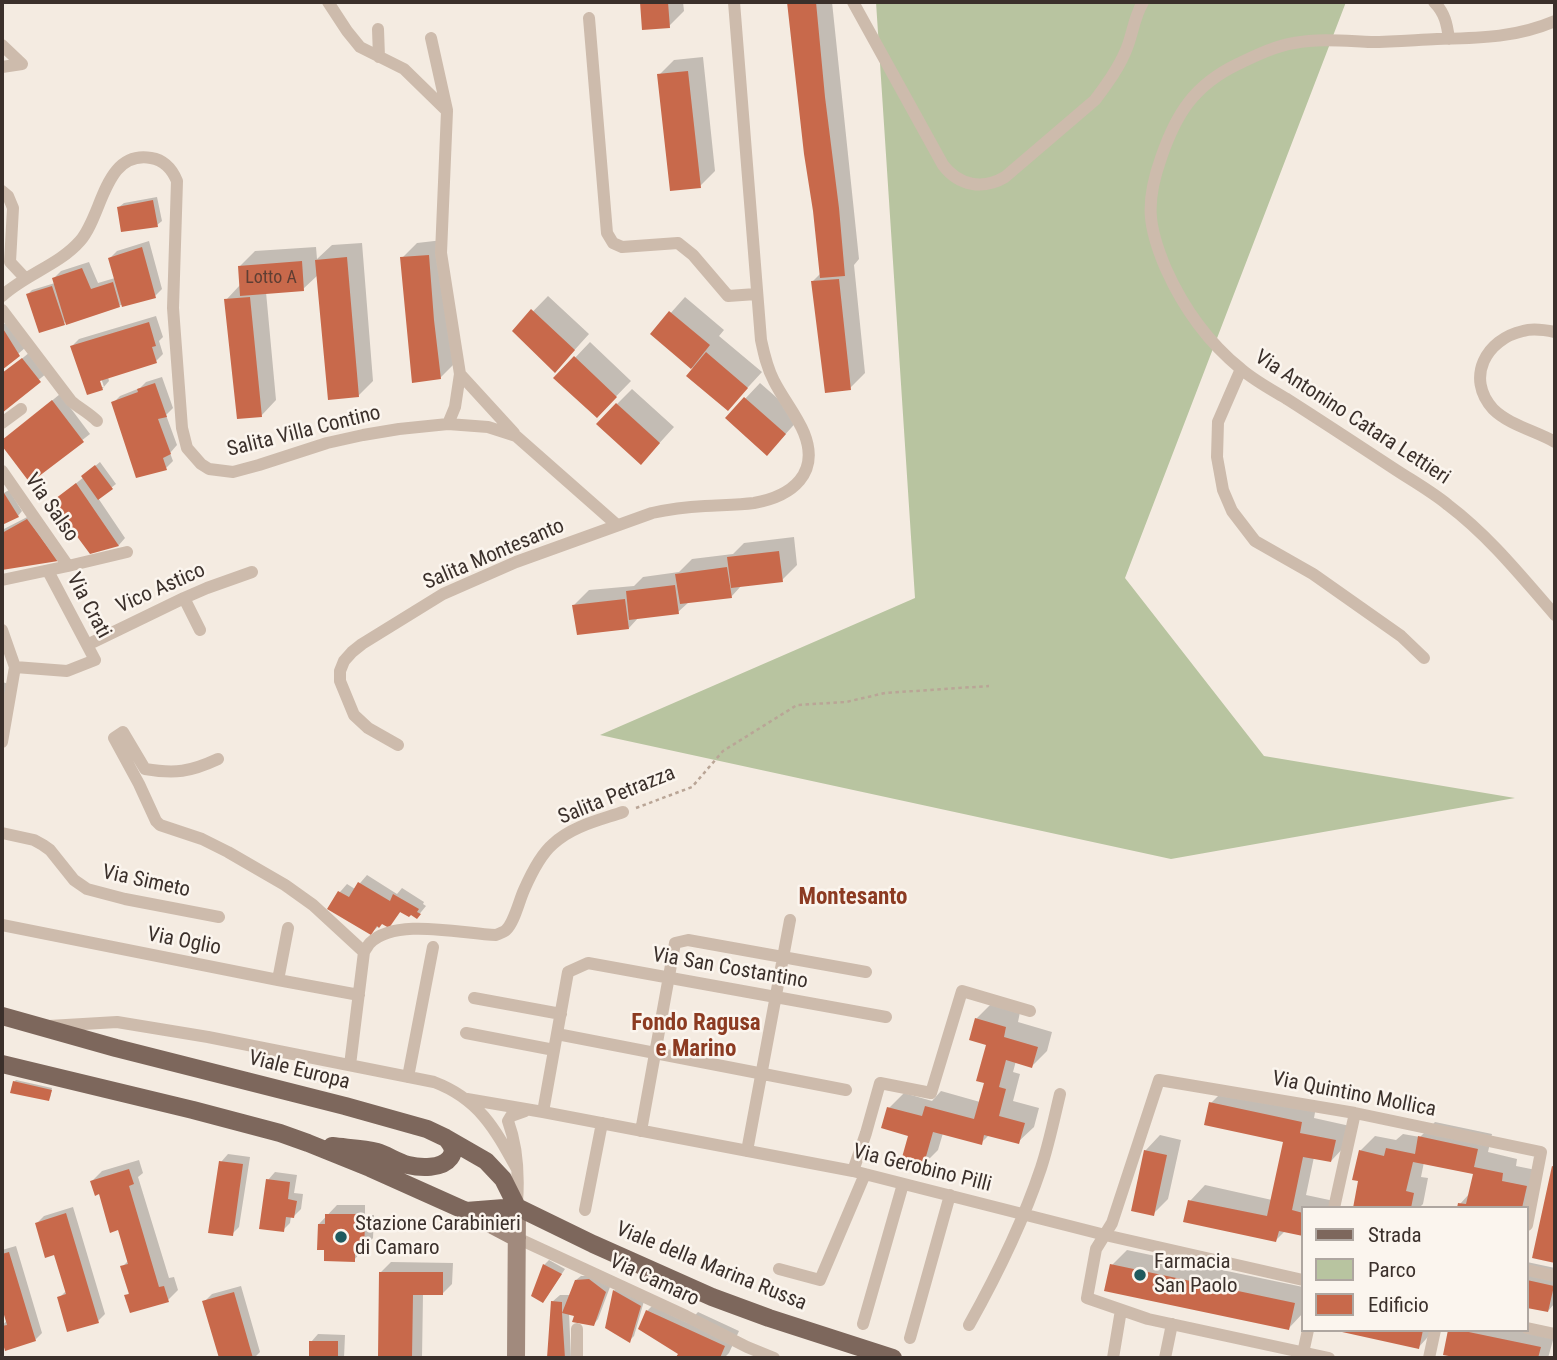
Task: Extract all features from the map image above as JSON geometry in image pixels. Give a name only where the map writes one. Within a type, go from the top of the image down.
[{"type":"main road","name":"Viale Europa","points":[[2,1016],[427,1129],[486,1161],[503,1179],[517,1207]]},
{"type":"main road","points":[[2,1064],[193,1110],[308,1143],[466,1211],[517,1238]]},
{"type":"main road","points":[[308,1143],[376,1152],[407,1165],[428,1167],[443,1163],[451,1157],[452,1145],[446,1138]]},
{"type":"main road","points":[[466,1211],[517,1207],[516,1358]]},
{"type":"main road","name":"Viale della Marina Russa","points":[[517,1207],[712,1297],[893,1358]]},
{"type":"street","points":[[328,2],[360,47],[404,69],[447,111]]},
{"type":"street","points":[[617,525],[663,510],[770,499],[793,487],[808,467],[808,444],[797,418],[768,368],[761,340],[734,2]]},
{"type":"street","points":[[853,2],[943,165],[955,177],[977,185],[992,183],[1005,177],[1095,100],[1125,54],[1137,12],[1143,2]]},
{"type":"street","points":[[1434,2],[1444,15],[1449,39]]},
{"type":"street","points":[[589,18],[607,233],[613,243],[622,247],[678,243],[694,256],[727,296],[756,294]]},
{"type":"street","name":"Via Antonino Catara Lettieri","points":[[1555,21],[1541,28],[1486,38],[1295,42],[1224,71],[1209,80],[1183,108],[1158,166],[1149,210],[1151,226],[1170,279],[1186,307],[1208,336],[1241,369],[1446,503],[1480,531],[1555,615]]},
{"type":"street","points":[[378,29],[379,57]]},
{"type":"street","points":[[431,38],[447,111],[441,253],[460,374],[455,407],[449,424]]},
{"type":"street","points":[[2,45],[22,64],[2,67]]},
{"type":"street","name":"Salita Villa Contino","points":[[2,296],[25,278],[63,257],[82,240],[116,169],[137,158],[159,160],[174,173],[177,181],[173,308],[182,428],[187,448],[201,464],[209,469],[233,472],[327,443],[363,435],[449,424],[488,427],[516,436],[617,525]]},
{"type":"street","points":[[2,191],[8,196],[13,208],[6,258],[25,278]]},
{"type":"street","points":[[2,310],[71,401],[97,421]]},
{"type":"street","points":[[1555,331],[1525,330],[1500,340],[1484,359],[1479,381],[1486,400],[1494,410],[1555,442]]},
{"type":"street","points":[[1241,369],[1218,422],[1217,457],[1223,490],[1232,511],[1255,541],[1313,574],[1401,636],[1424,658]]},
{"type":"street","points":[[460,374],[516,436]]},
{"type":"street","points":[[2,423],[21,409]]},
{"type":"street","name":"Via Salso","points":[[2,471],[68,566]]},
{"type":"street","name":"Salita Montesanto","points":[[398,745],[368,728],[354,715],[340,681],[340,671],[352,652],[443,594],[516,562],[617,525]]},
{"type":"street","points":[[2,580],[127,552]]},
{"type":"street","name":"Via Crati","points":[[10,674],[67,671],[95,660],[48,571]]},
{"type":"street","name":"Vico Astico","points":[[87,645],[184,598],[252,572]]},
{"type":"street","points":[[184,598],[200,630]]},
{"type":"street","points":[[2,629],[10,674],[2,742]]},
{"type":"street","points":[[218,759],[195,769],[161,772],[145,769],[123,732],[114,738],[160,825],[202,839],[285,885],[313,905],[364,952],[350,1065]]},
{"type":"street","name":"Salita Petrazza","points":[[364,952],[371,942],[390,932],[403,929],[496,935],[505,931],[524,888],[546,850],[581,827],[623,812]]},
{"type":"street","name":"Via Simeto","points":[[2,833],[34,840],[43,845],[74,880],[88,889],[219,917]]},
{"type":"street","points":[[747,1151],[790,920]]},
{"type":"street","name":"Via Oglio","points":[[2,925],[359,995]]},
{"type":"street","points":[[278,980],[288,928]]},
{"type":"street","points":[[641,1131],[669,978],[682,941],[866,972]]},
{"type":"street","points":[[408,1077],[433,947]]},
{"type":"street","name":"Via San Costantino","points":[[561,1014],[568,972],[589,963],[886,1017]]},
{"type":"street","points":[[779,1269],[820,1280],[859,1173],[866,1133],[880,1083],[931,1093],[962,991],[1030,1011]]},
{"type":"street","points":[[474,998],[561,1014],[543,1112]]},
{"type":"street","name":"Viale Europa","points":[[42,1026],[117,1022],[208,1037],[434,1082],[452,1089],[467,1100]]},
{"type":"street","points":[[466,1033],[554,1050]]},
{"type":"street","points":[[557,1034],[846,1090]]},
{"type":"street","name":"Via Quintino Mollica","points":[[1105,1236],[1112,1223],[1159,1080],[1355,1113],[1541,1152],[1529,1215]]},
{"type":"street","points":[[969,1325],[1023,1214],[1044,1158],[1060,1094]]},
{"type":"street","points":[[467,1100],[492,1126],[517,1169]]},
{"type":"street","name":"Via Gerobino Pilli","points":[[467,1100],[543,1112],[859,1173],[1105,1236],[1302,1280]]},
{"type":"street","points":[[517,1207],[516,1146],[508,1121],[512,1116],[529,1110]]},
{"type":"street","points":[[1334,1206],[1355,1113]]},
{"type":"street","points":[[585,1210],[602,1123]]},
{"type":"street","points":[[863,1324],[902,1184]]},
{"type":"street","points":[[910,1338],[950,1195]]},
{"type":"street","points":[[1105,1236],[1096,1249],[1087,1298],[1148,1319],[1279,1353],[1303,1353],[1329,1358]]},
{"type":"street","name":"Via Camaro","points":[[517,1238],[767,1357]]},
{"type":"street","points":[[1529,1270],[1555,1276]]},
{"type":"street","points":[[1113,1358],[1121,1310]]},
{"type":"street","points":[[1165,1358],[1172,1324]]},
{"type":"street","points":[[1529,1328],[1555,1334]]},
{"type":"street","points":[[577,1329],[577,1358]]},
{"type":"street","points":[[1303,1353],[1308,1332]]},
{"type":"street","points":[[1429,1358],[1435,1332]]},
{"type":"path","name":"Salita Petrazza","points":[[623,812],[692,787],[723,751],[797,705],[846,702],[885,693],[989,686]]},
{"type":"green space","points":[[876,2],[1346,2],[1125,578],[1264,756],[1515,798],[1171,859],[600,735],[915,598]]},
{"type":"building","points":[[640,2],[668,2],[670,28],[642,30]]},
{"type":"building","points":[[787,2],[816,2],[845,276],[820,278]]},
{"type":"building","points":[[688,71],[701,188],[670,191],[657,74]]},
{"type":"building","points":[[153,200],[158,227],[121,232],[117,207]]},
{"type":"building","points":[[142,247],[156,298],[122,307],[108,258]]},
{"type":"building","points":[[429,255],[441,379],[412,383],[400,257]]},
{"type":"building","points":[[347,257],[359,397],[328,400],[315,260]]},
{"type":"building","points":[[302,261],[304,291],[240,296],[238,266]]},
{"type":"building","points":[[82,268],[91,289],[113,282],[120,307],[66,325],[52,278]]},
{"type":"building","points":[[839,279],[851,390],[825,393],[811,281]]},
{"type":"building","points":[[52,286],[65,325],[39,333],[26,294]]},
{"type":"building","points":[[250,297],[262,417],[237,419],[224,299]]},
{"type":"building","points":[[531,309],[575,350],[555,373],[512,331]]},
{"type":"building","points":[[669,311],[710,345],[691,369],[650,334]]},
{"type":"building","points":[[149,322],[156,346],[152,347],[157,363],[100,381],[103,390],[87,395],[70,346]]},
{"type":"building","points":[[2,327],[20,356],[2,370]]},
{"type":"building","points":[[706,352],[748,388],[728,411],[686,376]]},
{"type":"building","points":[[574,356],[617,397],[597,418],[553,378]]},
{"type":"building","points":[[22,358],[41,382],[2,413],[2,373]]},
{"type":"building","points":[[155,383],[167,417],[158,419],[171,454],[163,458],[167,470],[136,478],[111,402]]},
{"type":"building","points":[[744,397],[786,434],[767,456],[725,418]]},
{"type":"building","points":[[52,400],[84,442],[30,483],[2,446],[2,440]]},
{"type":"building","points":[[616,403],[660,443],[641,465],[596,424]]},
{"type":"building","points":[[95,465],[113,489],[98,500],[81,476]]},
{"type":"building","points":[[76,483],[119,546],[90,554],[70,527],[65,529],[47,505]]},
{"type":"building","points":[[4,493],[19,517],[2,525],[2,494]]},
{"type":"building","points":[[27,519],[58,561],[2,570],[2,533]]},
{"type":"building","points":[[779,551],[783,582],[731,588],[727,557]]},
{"type":"building","points":[[727,567],[732,598],[680,604],[675,574]]},
{"type":"building","points":[[675,585],[679,614],[629,620],[626,591]]},
{"type":"building","points":[[625,599],[629,629],[577,635],[572,605]]},
{"type":"building","points":[[358,882],[390,901],[393,894],[419,909],[417,912],[421,914],[417,919],[400,912],[389,928],[382,924],[379,928],[377,926],[371,935],[327,909],[338,891],[349,897]]},
{"type":"building","points":[[975,1018],[1006,1027],[1004,1037],[1038,1047],[1032,1068],[1006,1060],[999,1087],[1006,1089],[999,1116],[1025,1123],[1019,1144],[984,1135],[982,1145],[933,1132],[923,1167],[901,1161],[908,1136],[881,1128],[887,1107],[922,1116],[925,1106],[974,1119],[984,1083],[976,1081],[986,1045],[969,1040]]},
{"type":"building","points":[[13,1081],[52,1090],[49,1101],[10,1093]]},
{"type":"building","points":[[1209,1102],[1302,1122],[1300,1133],[1336,1140],[1331,1162],[1303,1157],[1292,1210],[1302,1213],[1302,1236],[1279,1231],[1276,1242],[1183,1222],[1188,1200],[1267,1216],[1283,1142],[1204,1125]]},
{"type":"building","points":[[1418,1136],[1478,1149],[1474,1167],[1503,1173],[1502,1181],[1527,1186],[1522,1206],[1457,1206],[1458,1203],[1466,1204],[1473,1174],[1413,1162],[1406,1191],[1414,1193],[1411,1206],[1353,1206],[1358,1181],[1352,1180],[1359,1150],[1384,1156],[1386,1148],[1415,1154]]},
{"type":"building","points":[[1144,1150],[1167,1155],[1154,1216],[1131,1211]]},
{"type":"building","points":[[219,1161],[243,1164],[233,1236],[208,1233]]},
{"type":"building","points":[[1552,1166],[1555,1167],[1555,1263],[1532,1258]]},
{"type":"building","points":[[129,1169],[134,1184],[129,1186],[159,1287],[164,1286],[169,1302],[130,1313],[124,1295],[129,1294],[120,1266],[128,1264],[118,1230],[110,1233],[99,1194],[95,1196],[90,1181]]},
{"type":"building","points":[[266,1179],[290,1182],[288,1199],[297,1201],[294,1218],[286,1217],[284,1232],[259,1229]]},
{"type":"building","points":[[66,1213],[99,1323],[67,1332],[57,1297],[66,1294],[54,1255],[45,1258],[35,1223]]},
{"type":"building","points":[[325,1214],[356,1214],[356,1224],[365,1224],[364,1250],[355,1250],[355,1262],[324,1261],[324,1250],[317,1250],[318,1224],[325,1224]]},
{"type":"building","points":[[9,1252],[36,1341],[5,1351],[2,1326],[7,1325],[2,1308],[2,1254]]},
{"type":"building","points":[[543,1264],[562,1274],[543,1303],[531,1296]]},
{"type":"building","points":[[1110,1264],[1295,1303],[1289,1330],[1104,1291]]},
{"type":"building","points":[[379,1272],[443,1272],[443,1295],[413,1295],[412,1358],[378,1358]]},
{"type":"building","points":[[589,1279],[606,1292],[594,1326],[572,1322],[574,1316],[562,1313],[575,1280]]},
{"type":"building","points":[[1529,1280],[1554,1286],[1548,1312],[1529,1308]]},
{"type":"building","points":[[613,1290],[641,1306],[630,1343],[605,1328]]},
{"type":"building","points":[[234,1292],[253,1358],[219,1358],[202,1301]]},
{"type":"building","points":[[551,1301],[562,1302],[565,1358],[547,1358]]},
{"type":"building","points":[[646,1310],[725,1346],[720,1358],[676,1357],[678,1354],[638,1329]]},
{"type":"building","points":[[1342,1332],[1423,1332],[1419,1349]]},
{"type":"building","points":[[1448,1332],[1469,1332],[1541,1347],[1538,1358],[1460,1358],[1443,1355]]},
{"type":"building","points":[[309,1341],[338,1341],[338,1358],[309,1358]]},
{"type":"place","name":"Stazione Carabinieri di Camaro","points":[[341,1237]]},
{"type":"place","name":"Farmacia San Paolo","points":[[1140,1275]]},
{"type":"district","name":"Montesanto","points":[[853,898]]},
{"type":"district","name":"Fondo Ragusa e Marino","points":[[696,1037]]}]
